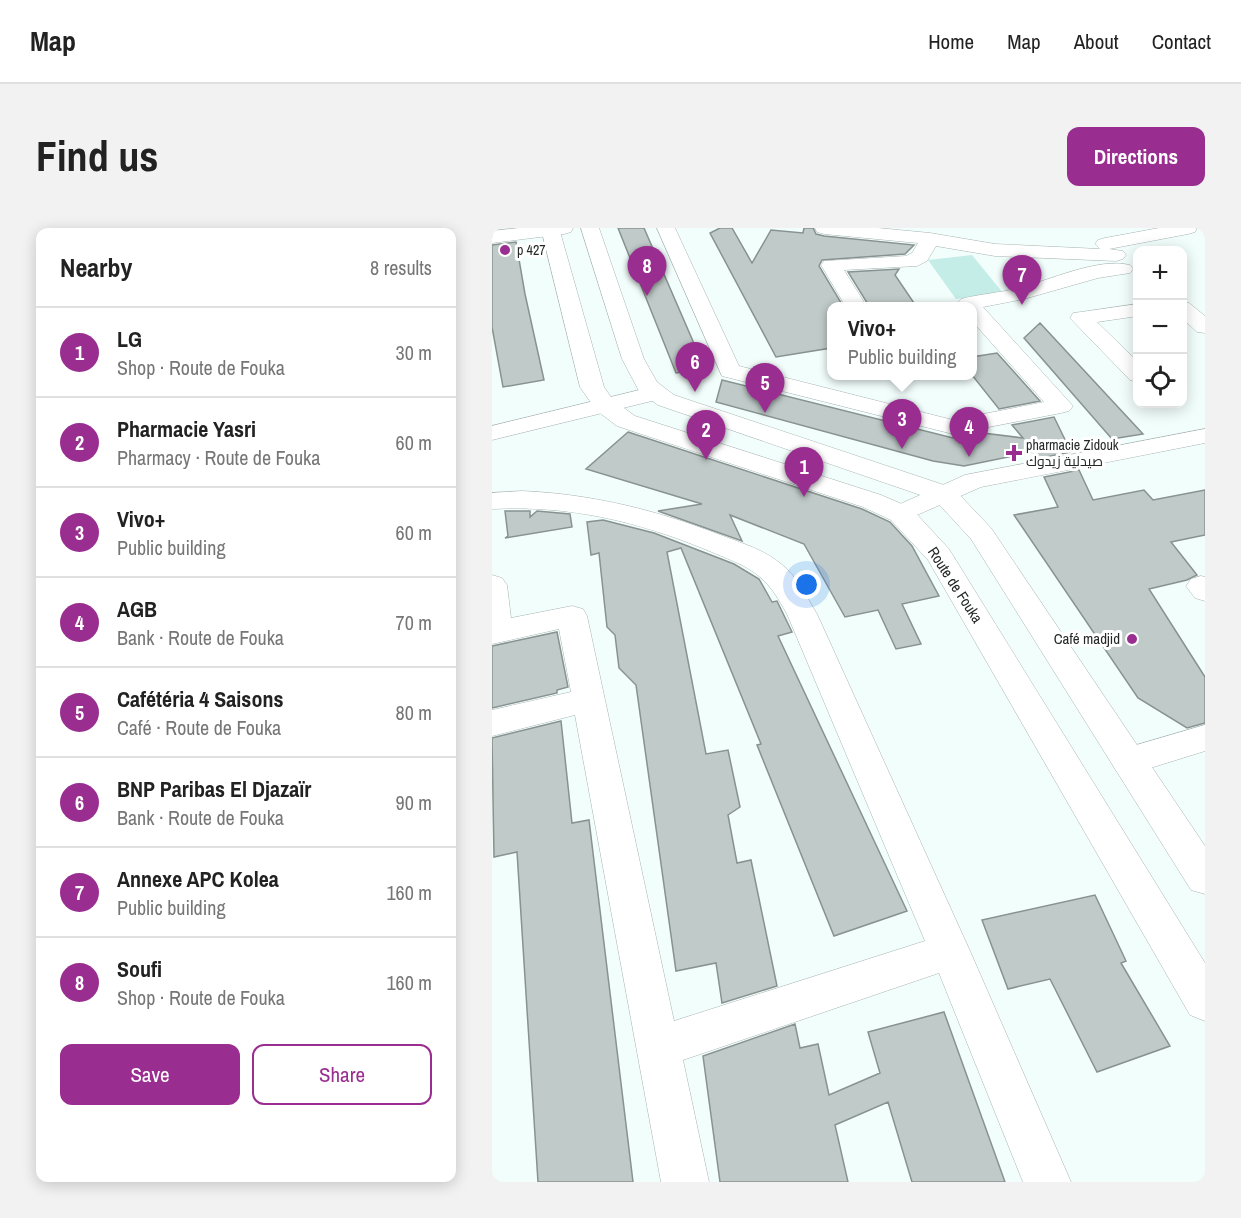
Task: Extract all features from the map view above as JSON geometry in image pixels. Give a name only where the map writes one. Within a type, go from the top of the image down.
[{"type":"street","points":[[590,228],[633,358],[647,386],[656,393],[666,400],[944,494],[981,534],[1205,878]]},
{"type":"street","points":[[666,228],[730,371],[953,427],[1061,406],[977,313]]},
{"type":"street","points":[[824,228],[930,239],[995,250],[1122,260]]},
{"type":"street","points":[[1088,228],[1122,260]]},
{"type":"street","points":[[974,302],[1017,295],[1096,272],[1188,228]]},
{"type":"street","points":[[492,237],[554,229]]},
{"type":"street","name":"Route de Fouka","points":[[554,229],[592,387],[604,405],[626,421],[872,501],[902,514],[939,555],[1205,1001]]},
{"type":"street","points":[[854,302],[831,265],[910,262],[920,257],[930,239]]},
{"type":"street","points":[[1133,311],[1081,318],[1133,371]]},
{"type":"street","points":[[1187,311],[1205,327]]},
{"type":"street","points":[[492,433],[656,393]]},
{"type":"street","points":[[902,514],[974,481],[1205,436]]},
{"type":"street","points":[[492,501],[516,499],[612,509],[711,540],[755,560],[778,576],[802,614],[950,951],[1047,1182]]},
{"type":"street","points":[[492,585],[494,632],[572,616],[686,1182]]},
{"type":"street","points":[[492,723],[589,700]]},
{"type":"street","points":[[1128,761],[1205,738]]},
{"type":"street","points":[[659,1047],[950,951]]},
{"type":"shaded area","points":[[972,255],[1003,293],[956,299],[928,260]]},
{"type":"building","points":[[618,228],[644,228],[705,369],[676,373]]},
{"type":"building","points":[[720,228],[732,228],[752,263],[771,230],[803,233],[804,228],[813,228],[816,234],[824,236],[914,245],[905,254],[822,260],[819,266],[841,302],[827,302],[827,349],[776,357],[710,233]]},
{"type":"building","points":[[516,242],[544,380],[503,387],[492,327],[492,245]]},
{"type":"building","points":[[899,269],[895,275],[913,302],[867,302],[848,272]]},
{"type":"building","points":[[1040,323],[1143,434],[1112,439],[1024,338]]},
{"type":"building","points":[[997,353],[1040,401],[999,409],[976,380],[977,356]]},
{"type":"building","points":[[722,380],[953,438],[975,432],[1023,438],[1012,425],[1054,417],[1071,452],[1036,459],[1033,452],[964,466],[933,461],[716,402]]},
{"type":"building","points":[[628,432],[862,509],[890,522],[912,546],[939,596],[902,604],[921,644],[896,649],[878,610],[845,617],[804,544],[730,515],[742,541],[658,511],[702,504],[586,469]]},
{"type":"building","name":"Café madjid","points":[[1079,470],[1093,500],[1144,490],[1153,500],[1205,490],[1205,535],[1171,542],[1197,575],[1187,580],[1149,589],[1205,677],[1205,723],[1187,728],[1138,698],[1014,515],[1058,507],[1044,477]]},
{"type":"building","points":[[505,511],[530,511],[530,517],[537,511],[570,514],[572,527],[505,538],[508,536]]},
{"type":"building","points":[[603,520],[654,533],[734,564],[759,579],[772,602],[777,601],[792,632],[778,636],[907,911],[834,936],[757,745],[761,744],[681,548],[667,552],[706,754],[728,750],[740,807],[728,815],[737,863],[751,860],[777,986],[722,1003],[716,963],[676,971],[636,685],[619,668],[615,635],[607,627],[599,553],[591,555],[587,522]]},
{"type":"building","points":[[557,632],[568,687],[557,690],[557,693],[492,708],[492,646]]},
{"type":"building","points":[[561,721],[572,823],[589,820],[633,1182],[538,1182],[517,852],[494,857],[492,738]]},
{"type":"building","points":[[1095,895],[1126,961],[1121,963],[1170,1046],[1097,1072],[1050,979],[1008,989],[982,920]]},
{"type":"building","points":[[944,1012],[1005,1182],[912,1182],[888,1102],[835,1125],[848,1182],[720,1182],[703,1056],[795,1024],[800,1048],[818,1044],[829,1095],[880,1073],[868,1032]]},
{"type":"place","name":"p 427","points":[[505,250]]},
{"type":"place","name":"Soufi","points":[[647,296]]},
{"type":"place","name":"Annexe APC Kolea","points":[[1022,305]]},
{"type":"place","name":"BNP Paribas El Djazaïr","points":[[695,392]]},
{"type":"place","name":"Cafétéria 4 Saisons","points":[[765,413]]},
{"type":"place","name":"Vivo+","points":[[902,449]]},
{"type":"place","name":"pharmacie Zidouk صيدلية زيدوك","points":[[1014,453]]},
{"type":"place","name":"AGB","points":[[969,457]]},
{"type":"place","name":"Pharmacie Yasri","points":[[706,460]]},
{"type":"place","name":"LG","points":[[804,497]]},
{"type":"place","name":"Café madjid","points":[[1132,639]]}]
